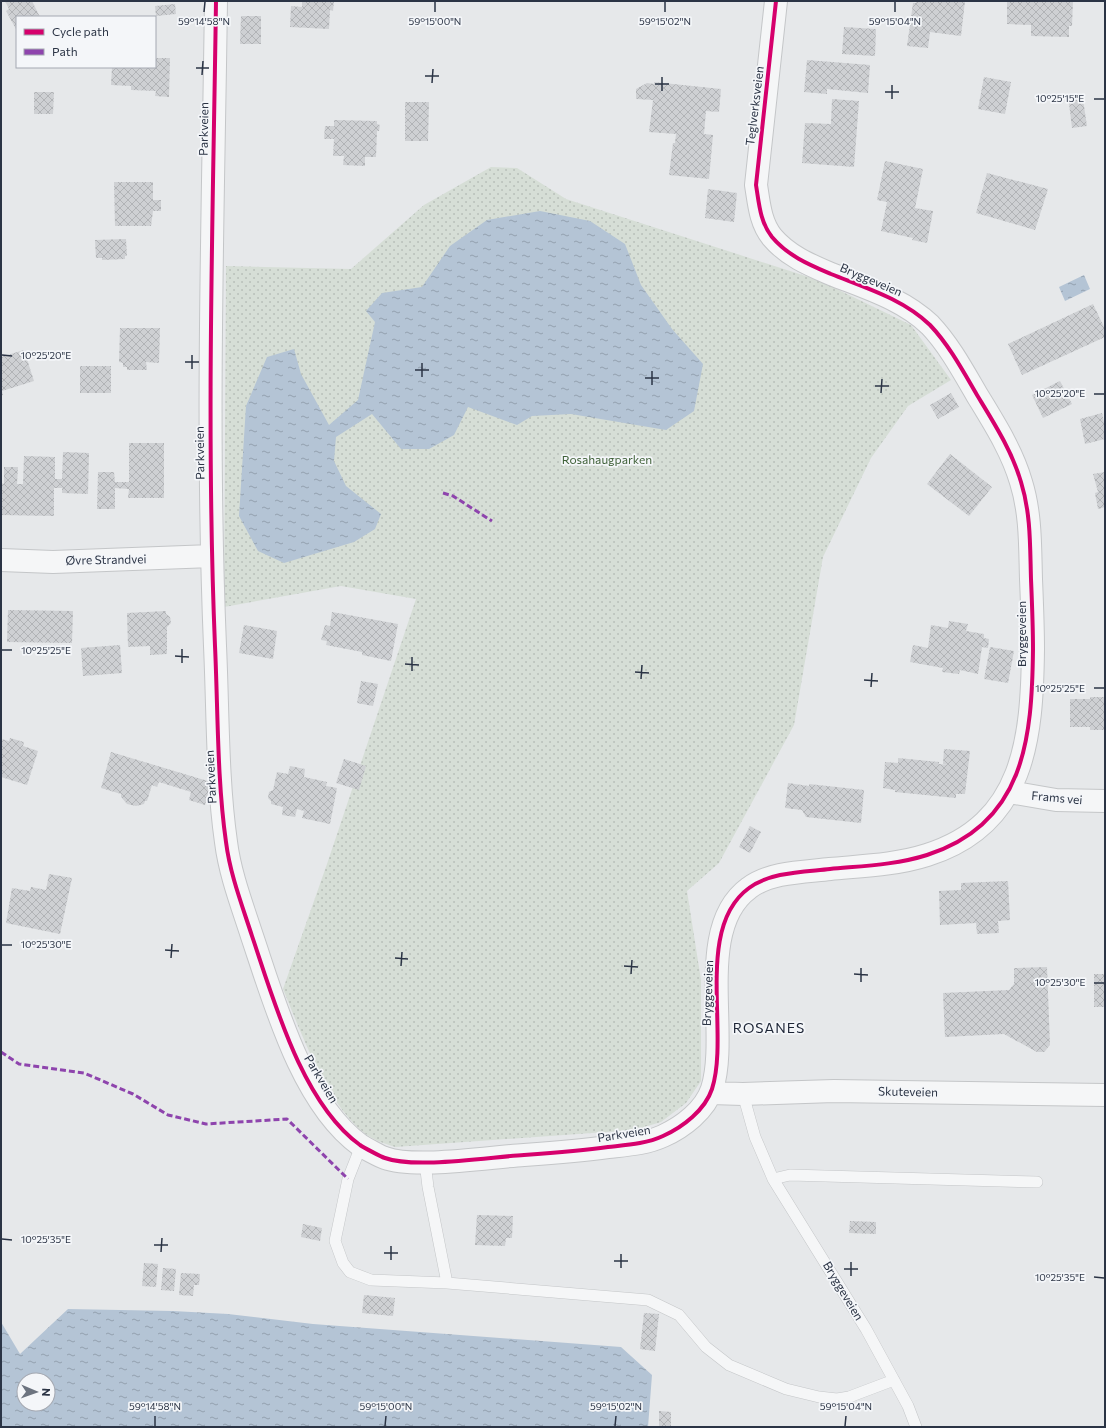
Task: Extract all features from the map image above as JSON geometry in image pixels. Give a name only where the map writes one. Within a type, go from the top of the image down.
[{"type":"street","name":"Parkveien","points":[[216,1],[209,386],[212,556],[220,759],[225,835],[230,869],[266,978],[293,1053],[320,1100],[345,1132],[361,1146],[382,1158],[396,1161],[425,1162],[582,1150],[634,1144],[660,1138],[675,1129],[699,1110],[711,1093]]},
{"type":"street","name":"Teglverksveien","points":[[760,213],[756,185],[776,1]]},
{"type":"street","name":"Bryggeveien","points":[[711,1093],[716,1065],[716,991],[720,942],[730,909],[740,896],[752,885],[790,874],[904,860],[930,854],[960,841],[978,829],[998,809],[1009,792],[1021,764],[1030,726],[1033,648],[1030,540],[1027,505],[1019,474],[1000,433],[956,358],[931,326],[899,301],[797,260],[770,235],[760,213]]},
{"type":"street","name":"Øvre Strandvei","points":[[1,560],[69,561],[212,556]]},
{"type":"street","name":"Frams vei","points":[[1009,792],[1056,800],[1105,801]]},
{"type":"street","name":"Skuteveien","points":[[711,1093],[743,1094],[834,1091],[1105,1095]]},
{"type":"lane","name":"Bryggeveien","points":[[743,1094],[755,1137],[773,1179],[866,1329],[908,1406],[916,1427]]},
{"type":"lane","points":[[361,1146],[348,1179],[335,1241],[343,1263],[350,1272],[371,1280],[447,1283],[648,1300],[679,1315],[706,1347],[729,1365],[786,1390],[819,1397],[837,1399],[849,1397],[894,1380]]},
{"type":"lane","points":[[425,1162],[447,1283]]},
{"type":"lane","points":[[773,1179],[790,1175],[1037,1182]]},
{"type":"green space","name":"Rosahaugparken","points":[[491,167],[517,168],[566,199],[818,280],[911,325],[951,380],[908,406],[871,458],[823,557],[794,725],[719,863],[687,891],[701,980],[701,1081],[686,1103],[661,1122],[634,1130],[395,1147],[372,1138],[357,1126],[343,1111],[318,1071],[283,989],[327,864],[416,599],[341,586],[224,607],[226,266],[351,269],[424,205]]},
{"type":"water","points":[[540,211],[590,221],[625,244],[641,285],[672,329],[703,364],[694,411],[666,430],[571,414],[532,416],[517,425],[468,407],[454,435],[429,449],[401,449],[372,414],[336,437],[334,461],[346,486],[381,514],[375,529],[354,542],[284,563],[258,551],[239,516],[246,406],[267,357],[294,349],[301,374],[329,425],[358,400],[375,322],[366,311],[382,293],[422,287],[450,246],[487,220]]},
{"type":"water","points":[[1084,275],[1090,289],[1065,301],[1059,287]]},
{"type":"water","points":[[68,1309],[173,1311],[228,1314],[313,1324],[621,1347],[652,1375],[648,1427],[1,1427],[1,1322],[20,1354]]},
{"type":"building","points":[[5,1],[32,1],[40,16],[16,16],[16,29],[6,11],[9,9]]},
{"type":"building","points":[[302,1],[334,1],[333,11],[330,10],[329,29],[290,27],[291,6],[302,7]]},
{"type":"building","points":[[916,1],[965,1],[961,36],[930,32],[928,48],[907,46],[913,3],[916,3]]},
{"type":"building","points":[[1007,1],[1073,1],[1072,26],[1069,26],[1069,37],[1031,36],[1031,25],[1007,24]]},
{"type":"building","points":[[175,4],[176,14],[156,16],[155,6]]},
{"type":"building","points":[[241,16],[261,16],[261,44],[240,44]]},
{"type":"building","points":[[844,27],[876,29],[875,56],[842,54]]},
{"type":"building","points":[[156,58],[170,58],[169,97],[155,96],[156,91],[131,90],[131,86],[111,85],[112,68],[156,68]]},
{"type":"building","points":[[807,60],[870,65],[868,93],[827,89],[827,94],[804,92]]},
{"type":"building","points":[[984,77],[1011,82],[1005,114],[978,109]]},
{"type":"building","points":[[654,82],[721,89],[719,112],[706,111],[704,134],[713,135],[709,179],[669,175],[673,143],[675,143],[676,134],[649,132],[653,100],[636,99],[636,89],[647,83],[654,84]]},
{"type":"building","points":[[34,92],[54,92],[53,114],[34,114]]},
{"type":"building","points":[[1082,93],[1087,126],[1072,128],[1068,95]]},
{"type":"building","points":[[832,99],[859,101],[854,167],[802,163],[805,123],[831,124]]},
{"type":"building","points":[[405,102],[429,102],[428,141],[405,141]]},
{"type":"building","points":[[334,120],[377,121],[377,124],[380,125],[379,131],[377,131],[376,157],[365,157],[365,166],[343,165],[344,156],[333,156],[334,139],[324,139],[325,126],[334,126]]},
{"type":"building","points":[[885,161],[923,169],[915,208],[933,211],[927,243],[912,240],[913,238],[881,231],[887,202],[877,200]]},
{"type":"building","points":[[987,173],[1048,189],[1035,230],[976,213]]},
{"type":"building","points":[[114,182],[153,182],[153,200],[161,200],[161,211],[153,211],[151,226],[115,226]]},
{"type":"building","points":[[708,189],[737,193],[734,222],[705,218]]},
{"type":"building","points":[[126,239],[127,256],[125,256],[125,259],[102,260],[102,258],[96,258],[95,240]]},
{"type":"building","points":[[1093,304],[1105,329],[1105,337],[1022,375],[1008,344]]},
{"type":"building","points":[[120,328],[160,328],[159,363],[146,362],[147,370],[127,370],[127,367],[123,367],[123,363],[119,362]]},
{"type":"building","points":[[24,350],[34,381],[2,391],[3,395],[1,396],[1,357]]},
{"type":"building","points":[[80,366],[111,366],[111,393],[80,393]]},
{"type":"building","points":[[1060,381],[1072,404],[1043,418],[1032,395]]},
{"type":"building","points":[[951,393],[959,407],[938,419],[930,405]]},
{"type":"building","points":[[1102,413],[1105,427],[1105,439],[1085,444],[1080,419]]},
{"type":"building","points":[[129,443],[164,443],[164,498],[128,498],[129,489],[115,488],[115,509],[97,509],[98,472],[114,472],[115,482],[129,482]]},
{"type":"building","points":[[63,452],[89,453],[88,494],[62,493],[62,488],[54,488],[54,516],[1,515],[1,483],[4,484],[4,467],[18,467],[17,484],[23,484],[24,456],[55,457],[55,479],[62,479]]},
{"type":"building","points":[[950,454],[992,487],[969,516],[927,484]]},
{"type":"building","points":[[1105,472],[1105,507],[1098,509],[1095,493],[1098,492],[1093,474]]},
{"type":"building","points":[[8,610],[73,611],[72,643],[7,642]]},
{"type":"building","points":[[166,611],[166,614],[170,617],[171,623],[167,627],[167,654],[150,655],[150,646],[128,647],[127,613]]},
{"type":"building","points":[[332,612],[398,624],[391,661],[362,655],[362,652],[326,645],[327,641],[321,640],[325,625],[330,626]]},
{"type":"building","points":[[949,621],[968,624],[966,631],[984,634],[984,638],[989,639],[988,648],[982,647],[978,674],[960,670],[959,674],[942,672],[943,668],[910,662],[913,645],[928,648],[931,625],[948,628]]},
{"type":"building","points":[[244,625],[277,631],[273,659],[239,653]]},
{"type":"building","points":[[120,645],[122,673],[83,676],[81,648]]},
{"type":"building","points":[[990,647],[1014,651],[1008,683],[984,679]]},
{"type":"building","points":[[361,681],[378,684],[373,706],[357,703]]},
{"type":"building","points":[[1090,697],[1105,697],[1105,730],[1090,730],[1090,727],[1070,727],[1070,699],[1090,699]]},
{"type":"building","points":[[10,738],[24,742],[23,746],[38,751],[27,785],[1,777],[1,739],[9,741]]},
{"type":"building","points":[[944,749],[970,751],[965,794],[956,794],[956,798],[895,792],[895,790],[883,788],[885,762],[898,763],[898,758],[939,762],[939,764],[949,765],[943,764]]},
{"type":"building","points":[[111,752],[211,782],[205,805],[189,800],[191,792],[159,782],[157,787],[152,785],[147,801],[145,801],[144,804],[136,806],[127,804],[121,797],[121,794],[101,788]]},
{"type":"building","points":[[344,759],[366,766],[359,790],[336,783]]},
{"type":"building","points":[[290,766],[305,769],[304,777],[327,782],[326,786],[337,788],[330,824],[302,818],[304,811],[297,809],[295,817],[282,815],[283,807],[271,804],[271,801],[268,798],[269,792],[273,790],[277,772],[288,774]]},
{"type":"building","points":[[788,783],[864,790],[861,823],[806,817],[802,810],[785,808]]},
{"type":"building","points":[[750,826],[761,832],[750,853],[739,847]]},
{"type":"building","points":[[49,874],[72,878],[60,934],[6,923],[12,888],[30,891],[31,887],[46,890]]},
{"type":"building","points":[[1008,881],[1010,920],[998,921],[999,933],[977,934],[976,923],[940,925],[939,891],[961,890],[961,883]]},
{"type":"building","points":[[1047,967],[1050,1045],[1044,1052],[1037,1052],[1004,1034],[945,1037],[943,993],[1009,990],[1014,984],[1014,968]]},
{"type":"building","points":[[1094,974],[1105,974],[1105,1007],[1094,1007]]},
{"type":"building","points":[[477,1215],[513,1216],[512,1238],[506,1238],[505,1246],[475,1245]]},
{"type":"building","points":[[850,1221],[876,1222],[876,1234],[849,1233]]},
{"type":"building","points":[[303,1224],[322,1228],[320,1241],[301,1237]]},
{"type":"building","points":[[144,1263],[158,1264],[156,1287],[142,1286]]},
{"type":"building","points":[[163,1268],[176,1269],[174,1291],[161,1290]]},
{"type":"building","points":[[181,1273],[200,1274],[199,1285],[194,1285],[193,1296],[179,1295]]},
{"type":"building","points":[[364,1295],[395,1298],[393,1316],[362,1313]]},
{"type":"building","points":[[644,1313],[659,1314],[655,1351],[640,1349]]},
{"type":"building","points":[[659,1411],[671,1412],[671,1427],[659,1427]]},
{"type":"marked path","points":[[443,493],[453,496],[492,521]]},
{"type":"marked path","points":[[1,1052],[19,1064],[84,1073],[133,1094],[168,1115],[206,1124],[287,1119],[348,1179]]},
{"type":"cycle path","points":[[216,1],[211,324],[212,565],[219,769],[228,854],[240,901],[270,990],[292,1049],[306,1078],[322,1104],[340,1127],[360,1145],[385,1158],[398,1161],[415,1162],[473,1160],[629,1145],[656,1139],[678,1128],[699,1111],[709,1097],[712,1089],[717,1066],[718,954],[723,928],[732,906],[749,888],[767,879],[788,874],[903,861],[927,855],[960,841],[985,822],[1003,800],[1016,774],[1025,745],[1030,714],[1033,649],[1029,530],[1027,506],[1021,482],[1013,459],[996,427],[955,358],[930,325],[908,308],[896,301],[871,289],[823,271],[792,255],[778,244],[768,231],[762,219],[756,185],[776,1]]},
{"type":"district","name":"ROSANES","points":[[769,1028]]}]
